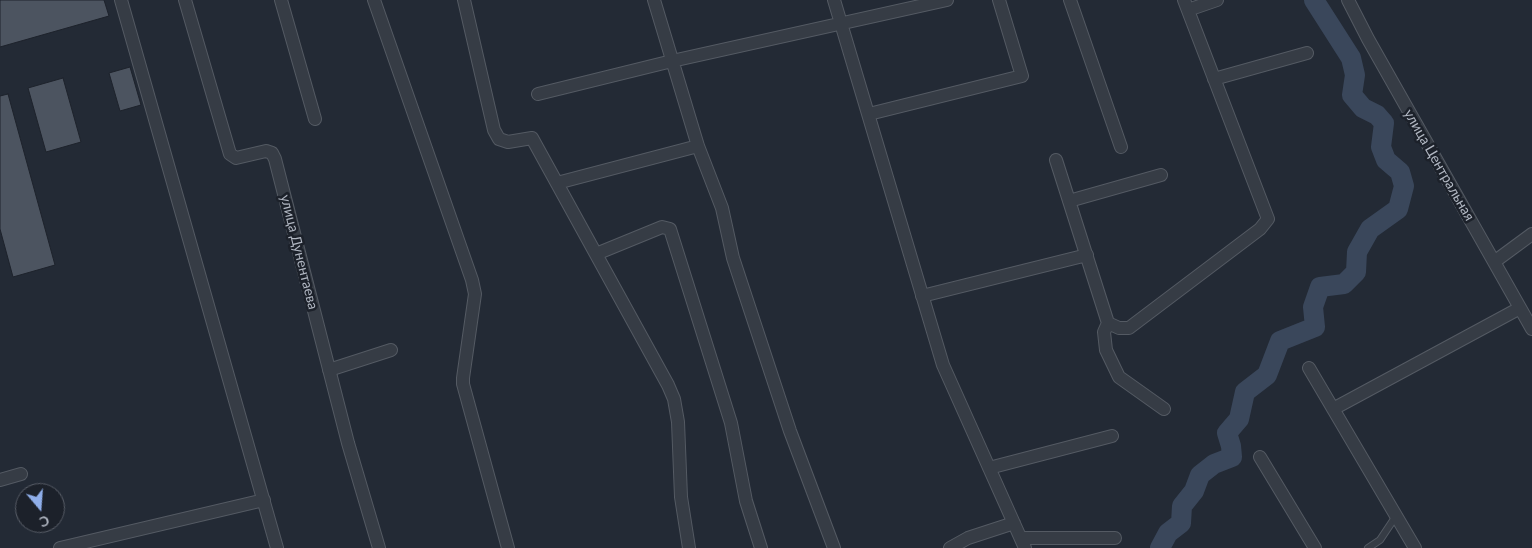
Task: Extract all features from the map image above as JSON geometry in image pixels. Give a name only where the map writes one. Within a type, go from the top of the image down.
[{"type":"street","points":[[121,0],[277,548]]},
{"type":"street","name":"улица Дунентаева","points":[[185,0],[230,154],[236,158],[266,151],[272,153],[275,159],[348,443],[379,548]]},
{"type":"street","points":[[281,0],[315,119]]},
{"type":"street","points":[[374,0],[475,294],[463,384],[508,548]]},
{"type":"street","points":[[464,0],[494,130],[499,139],[508,142],[532,138],[674,399],[678,422],[681,497],[689,548]]},
{"type":"street","points":[[654,0],[698,146],[722,208],[733,258],[790,431],[834,548]]},
{"type":"street","points":[[834,0],[943,366],[1023,543],[1115,538]]},
{"type":"street","points":[[538,94],[672,61],[947,0]]},
{"type":"street","points":[[869,114],[1022,76],[999,0]]},
{"type":"street","points":[[1070,0],[1121,147]]},
{"type":"street","points":[[1108,323],[1119,328],[1129,328],[1260,229],[1268,219],[1186,5],[1217,0]]},
{"type":"street","name":"улица Центральная","points":[[1348,0],[1368,39],[1532,329]]},
{"type":"street","points":[[1214,79],[1307,53]]},
{"type":"street","points":[[557,183],[698,146]]},
{"type":"street","points":[[1056,160],[1108,323],[1104,332],[1106,350],[1119,377],[1164,409]]},
{"type":"street","points":[[1069,201],[1161,175]]},
{"type":"street","points":[[596,254],[662,227],[670,229],[731,423],[746,501],[761,548]]},
{"type":"street","points":[[1494,262],[1532,234]]},
{"type":"street","points":[[922,296],[1087,255]]},
{"type":"street","points":[[1333,409],[1520,308]]},
{"type":"street","points":[[329,370],[391,350]]},
{"type":"street","points":[[1309,368],[1415,548]]},
{"type":"street","points":[[989,468],[1112,436]]},
{"type":"street","points":[[1260,456],[1315,548]]},
{"type":"street","points":[[0,480],[20,474]]},
{"type":"street","points":[[60,548],[264,500]]},
{"type":"street","points":[[950,548],[968,538],[1014,523]]},
{"type":"lane","points":[[1368,548],[1380,540],[1396,516]]},
{"type":"building","points":[[0,0],[104,0],[109,16],[0,47]]},
{"type":"building","points":[[130,67],[141,105],[120,111],[109,73]]},
{"type":"building","points":[[63,78],[81,142],[46,152],[28,88]]},
{"type":"building","points":[[8,94],[55,265],[13,277],[0,229],[0,96]]},
{"type":"waterway","points":[[1160,548],[1168,533],[1181,523],[1182,506],[1194,491],[1200,475],[1214,464],[1232,457],[1227,433],[1239,419],[1245,392],[1267,375],[1280,341],[1315,327],[1313,307],[1320,287],[1344,284],[1356,272],[1357,252],[1370,229],[1398,209],[1404,186],[1400,172],[1386,160],[1381,147],[1384,123],[1377,115],[1363,108],[1352,95],[1355,75],[1351,58],[1314,0]]}]
